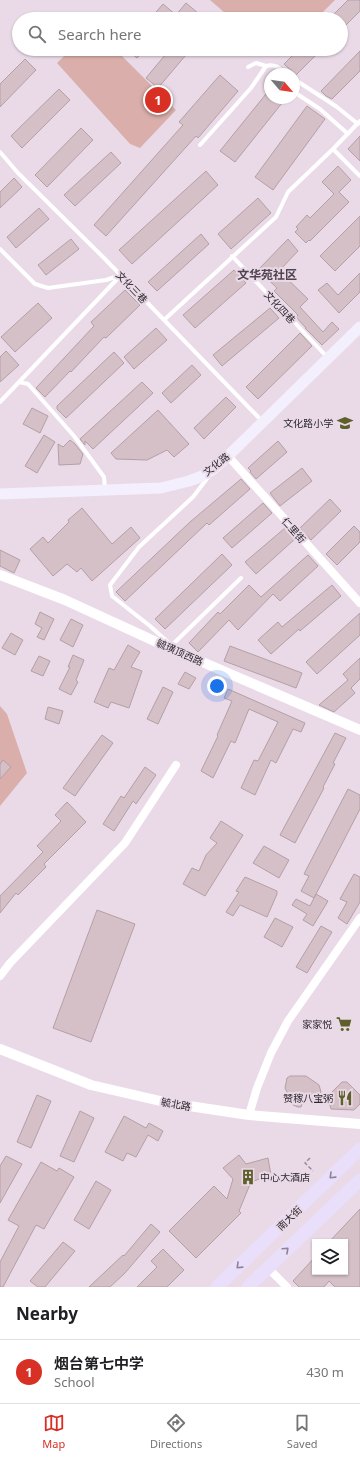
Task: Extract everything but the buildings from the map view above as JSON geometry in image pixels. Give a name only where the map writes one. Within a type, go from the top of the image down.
[{"type":"main road","name":"文化路","points":[[0,494],[161,488],[189,481],[212,470],[228,456],[360,327]]},
{"type":"main road","name":"南大街","points":[[217,1287],[360,1149]]},
{"type":"main road","points":[[248,1287],[360,1180]]},
{"type":"street","name":"仁里街","points":[[228,456],[360,604]]},
{"type":"street","name":"毓璜顶西路","points":[[0,575],[65,600],[190,657],[360,730]]},
{"type":"street","points":[[0,976],[10,963],[125,844],[176,765]]},
{"type":"street","points":[[249,1115],[257,1088],[268,1060],[288,1021],[360,918]]},
{"type":"street","name":"毓北路","points":[[0,1049],[91,1085],[169,1103],[249,1115],[360,1124]]},
{"type":"street","points":[[268,1268],[287,1287]]},
{"type":"lane","points":[[248,67],[256,63],[266,66],[277,66],[280,68]]},
{"type":"lane","points":[[200,145],[251,88],[266,66]]},
{"type":"lane","points":[[164,320],[276,217],[288,192],[359,123],[300,83]]},
{"type":"lane","points":[[300,96],[320,109],[348,134]]},
{"type":"lane","points":[[333,149],[360,176]]},
{"type":"lane","name":"文化三巷","points":[[0,152],[18,173],[263,422]]},
{"type":"lane","points":[[0,249],[35,284],[48,288],[106,280],[120,275]]},
{"type":"lane","name":"文化四巷","points":[[232,256],[328,359]]},
{"type":"lane","points":[[0,402],[120,275]]},
{"type":"lane","points":[[19,382],[28,384],[74,436],[104,476],[105,491]]},
{"type":"lane","points":[[190,657],[172,646],[150,626],[112,596],[110,584],[139,547],[193,497],[212,470]]},
{"type":"lane","points":[[172,646],[241,578]]},
{"type":"path","points":[[310,1158],[305,1163],[313,1171]]},
{"type":"shaded area","points":[[210,0],[335,0],[323,12],[224,12]]},
{"type":"shaded area","points":[[64,56],[122,56],[176,110],[140,148],[130,144],[57,63]]},
{"type":"shaded area","points":[[0,706],[7,714],[27,773],[0,806]]},
{"type":"place","name":"烟台第七中学","points":[[158,100]]},
{"type":"place","name":"文化路小学","points":[[345,423]]},
{"type":"place","name":"家家悦","points":[[344,1024]]},
{"type":"place","name":"赞稼八宝粥","points":[[345,1098]]},
{"type":"place","name":"中心大酒店","points":[[248,1177]]},
{"type":"district","name":"文华苑社区","points":[[267,274]]}]
